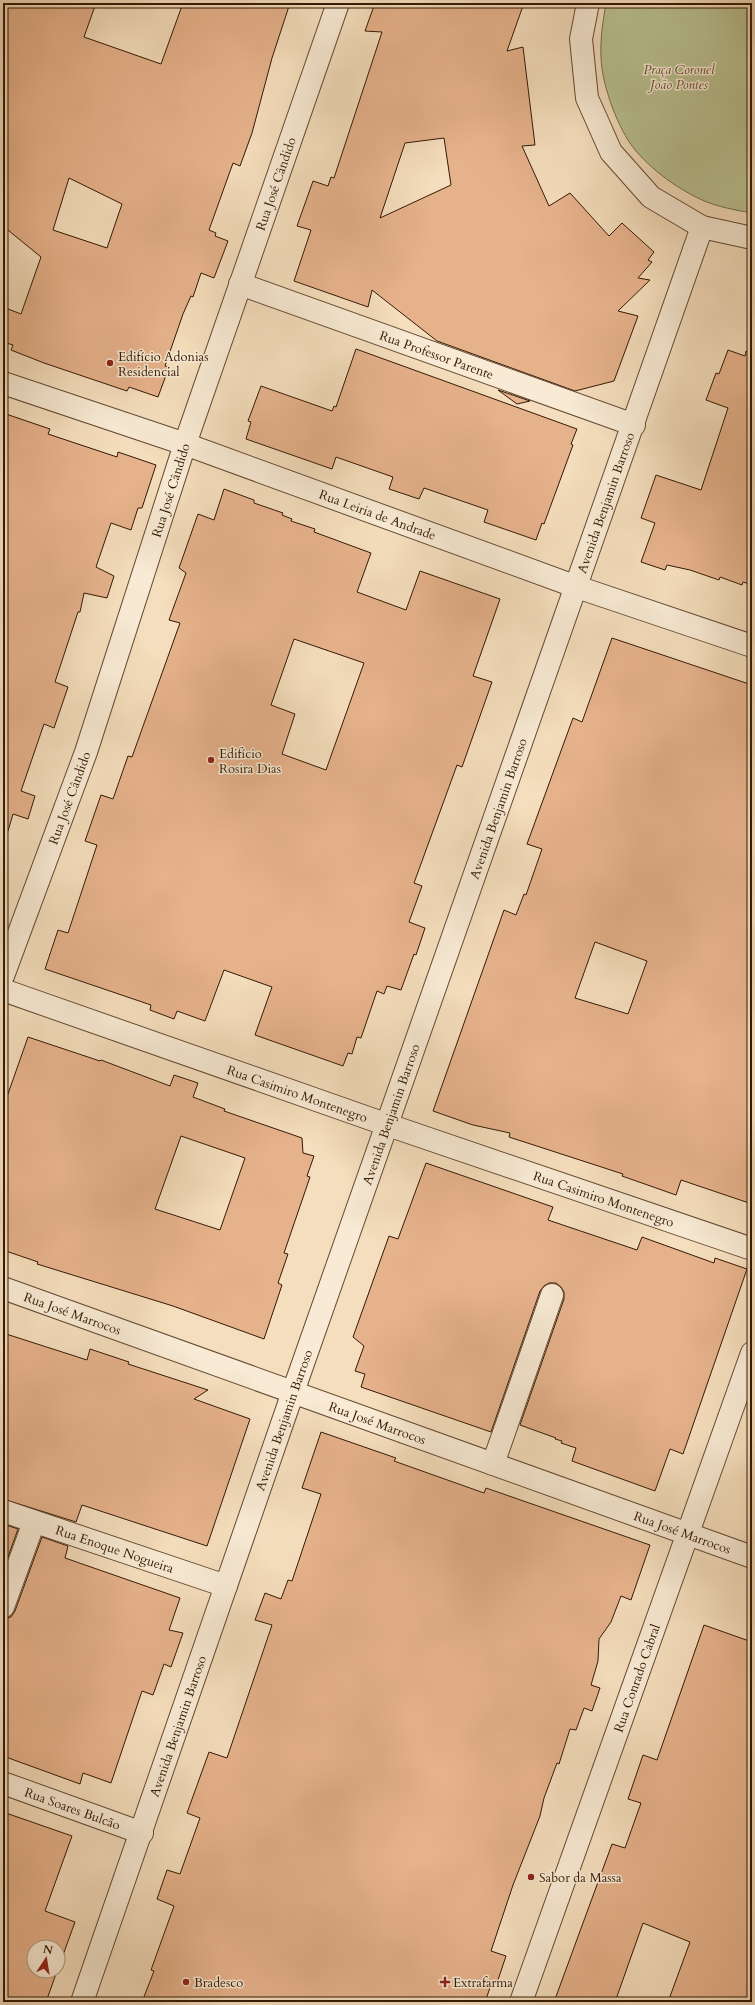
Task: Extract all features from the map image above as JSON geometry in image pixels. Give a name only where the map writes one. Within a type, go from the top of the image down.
[{"type":"street","name":"Rua José Cândido","points":[[3,976],[86,752],[185,444],[338,3]]},
{"type":"street","points":[[588,3],[581,39],[587,98],[611,152],[651,197],[702,226],[744,238],[752,238]]},
{"type":"street","name":"Avenida Benjamin Barroso","points":[[82,2002],[142,1833],[293,1392],[634,425],[702,226]]},
{"type":"street","name":"Rua Professor Parente","points":[[240,284],[634,425]]},
{"type":"street","name":"Rua Leiria de Andrade","points":[[3,383],[185,444],[577,587],[752,646]]},
{"type":"street","name":"Rua Casimiro Montenegro","points":[[3,990],[388,1125],[752,1249]]},
{"type":"street","name":"Rua José Marrocos","points":[[3,1288],[687,1535],[752,1557]]},
{"type":"street","points":[[493,1464],[552,1295]]},
{"type":"street","name":"Rua Conrado Cabral","points":[[521,2002],[752,1353]]},
{"type":"street","name":"Rua Enoque Nogueira","points":[[3,1511],[226,1586]]},
{"type":"street","points":[[3,1607],[34,1522]]},
{"type":"street","name":"Rua Soares Bulcão","points":[[3,1783],[142,1833]]},
{"type":"green space","name":"Praça Coronel João Pontes","points":[[606,3],[752,3],[752,213],[714,205],[684,191],[650,166],[629,142],[612,107],[602,69],[601,37]]},
{"type":"building","points":[[3,3],[96,3],[84,37],[161,64],[183,3],[290,3],[272,58],[252,133],[240,166],[233,163],[209,230],[216,233],[215,236],[228,241],[214,278],[201,273],[193,297],[191,296],[183,314],[165,366],[169,367],[158,397],[129,387],[127,391],[44,363],[11,350],[13,345],[3,342],[3,307],[21,314],[41,257],[3,226]],"holes":[[[69,178],[122,204],[107,248],[53,230]]]},
{"type":"building","points":[[375,3],[524,3],[507,51],[523,47],[535,145],[522,146],[549,206],[570,193],[609,236],[622,223],[654,252],[648,260],[652,262],[638,278],[650,280],[618,311],[638,316],[614,381],[575,391],[437,341],[372,290],[368,307],[294,281],[311,230],[297,226],[313,181],[328,186],[331,177],[334,178],[382,32],[365,31]],"holes":[[[444,138],[451,185],[380,218],[405,143]]]},
{"type":"building","points":[[356,349],[577,429],[571,444],[573,445],[544,524],[542,523],[536,540],[484,522],[488,510],[424,488],[419,499],[389,489],[393,477],[336,457],[332,469],[246,439],[251,422],[248,421],[261,386],[332,411],[334,406],[336,407]]},
{"type":"building","points":[[728,350],[745,356],[746,351],[752,352],[752,585],[743,582],[742,585],[720,577],[719,580],[690,570],[667,565],[665,570],[641,562],[655,523],[641,518],[656,475],[701,490],[728,408],[706,400],[716,373],[719,374]]},
{"type":"building","points":[[498,390],[530,401],[517,404]]},
{"type":"building","points":[[3,413],[50,429],[48,434],[117,457],[118,452],[156,465],[142,508],[138,508],[131,530],[111,523],[96,567],[114,576],[107,598],[84,593],[80,612],[78,612],[55,682],[68,687],[54,728],[44,724],[21,791],[35,796],[28,819],[13,814],[8,831],[3,830]]},
{"type":"building","points":[[224,489],[254,500],[254,503],[283,513],[282,515],[292,519],[291,521],[315,529],[314,532],[371,553],[357,592],[406,610],[420,571],[500,599],[473,676],[492,682],[462,767],[457,765],[414,883],[422,886],[409,922],[425,928],[416,955],[414,954],[401,990],[387,986],[384,994],[377,991],[361,1038],[357,1037],[352,1054],[348,1053],[343,1066],[255,1035],[272,987],[224,970],[205,1021],[177,1011],[174,1019],[150,1010],[151,1005],[45,969],[58,930],[68,933],[97,845],[85,841],[101,795],[113,799],[128,756],[132,757],[180,623],[169,620],[186,573],[179,568],[198,514],[214,520]],"holes":[[[294,639],[364,663],[326,770],[282,754],[295,714],[271,705]]]},
{"type":"building","points":[[612,638],[752,685],[752,1204],[681,1180],[676,1195],[622,1176],[623,1174],[509,1137],[510,1133],[473,1125],[433,1111],[504,910],[516,915],[524,894],[526,895],[542,849],[527,844],[573,718],[582,722]],"holes":[[[595,942],[647,961],[628,1014],[575,998]]]},
{"type":"building","points":[[28,1037],[100,1061],[101,1060],[170,1086],[174,1075],[198,1083],[193,1097],[225,1109],[224,1111],[302,1138],[303,1153],[314,1156],[307,1176],[310,1177],[284,1253],[288,1254],[278,1283],[282,1285],[264,1339],[173,1306],[37,1264],[38,1262],[3,1250],[3,1108]],"holes":[[[181,1136],[245,1158],[220,1230],[155,1209]]]},
{"type":"building","points":[[426,1163],[553,1207],[548,1220],[637,1250],[642,1237],[714,1263],[715,1258],[747,1269],[683,1454],[670,1449],[655,1491],[572,1461],[576,1448],[561,1443],[562,1441],[555,1439],[556,1438],[520,1425],[564,1299],[564,1292],[556,1283],[549,1283],[540,1291],[491,1432],[361,1387],[365,1374],[355,1371],[364,1346],[353,1337],[389,1236],[398,1239]]},
{"type":"building","points":[[3,1333],[87,1360],[90,1349],[129,1362],[128,1364],[208,1390],[194,1399],[250,1419],[207,1546],[82,1505],[76,1522],[3,1499]]},
{"type":"building","points":[[321,1432],[396,1458],[394,1461],[484,1493],[486,1488],[650,1545],[631,1600],[621,1596],[611,1622],[599,1639],[598,1661],[591,1685],[600,1688],[592,1711],[584,1708],[576,1730],[570,1729],[559,1764],[557,1763],[544,1798],[540,1816],[513,1885],[491,1951],[506,1956],[497,1983],[492,1982],[485,2002],[142,2002],[154,1971],[151,1970],[174,1906],[157,1899],[167,1870],[180,1874],[200,1818],[187,1813],[209,1752],[227,1758],[272,1625],[255,1620],[265,1593],[281,1599],[288,1580],[292,1581],[321,1494],[302,1488]]},
{"type":"building","points":[[3,1524],[18,1529],[3,1571]]},
{"type":"building","points":[[42,1537],[68,1546],[65,1558],[180,1598],[169,1630],[183,1633],[171,1667],[164,1664],[153,1695],[142,1691],[111,1783],[83,1773],[80,1784],[3,1756],[3,1619],[11,1617],[15,1611]]},
{"type":"building","points":[[704,1625],[752,1642],[752,2002],[668,2002],[690,1942],[643,1923],[615,2002],[554,2002],[612,1844],[625,1848],[641,1803],[628,1799],[643,1755],[657,1760]]},
{"type":"building","points":[[3,1812],[72,1836],[45,1911],[75,1922],[66,1947],[66,1939],[26,1939],[26,1979],[54,1979],[46,2002],[3,2002]]},
{"type":"place","name":"Edifício Adonias Residencial","points":[[110,363]]},
{"type":"place","name":"Edifício Rosira Dias","points":[[211,760]]},
{"type":"place","name":"Sabor da Massa","points":[[531,1877]]},
{"type":"place","name":"Bradesco","points":[[186,1982]]},
{"type":"place","name":"Extrafarma","points":[[445,1982]]}]
